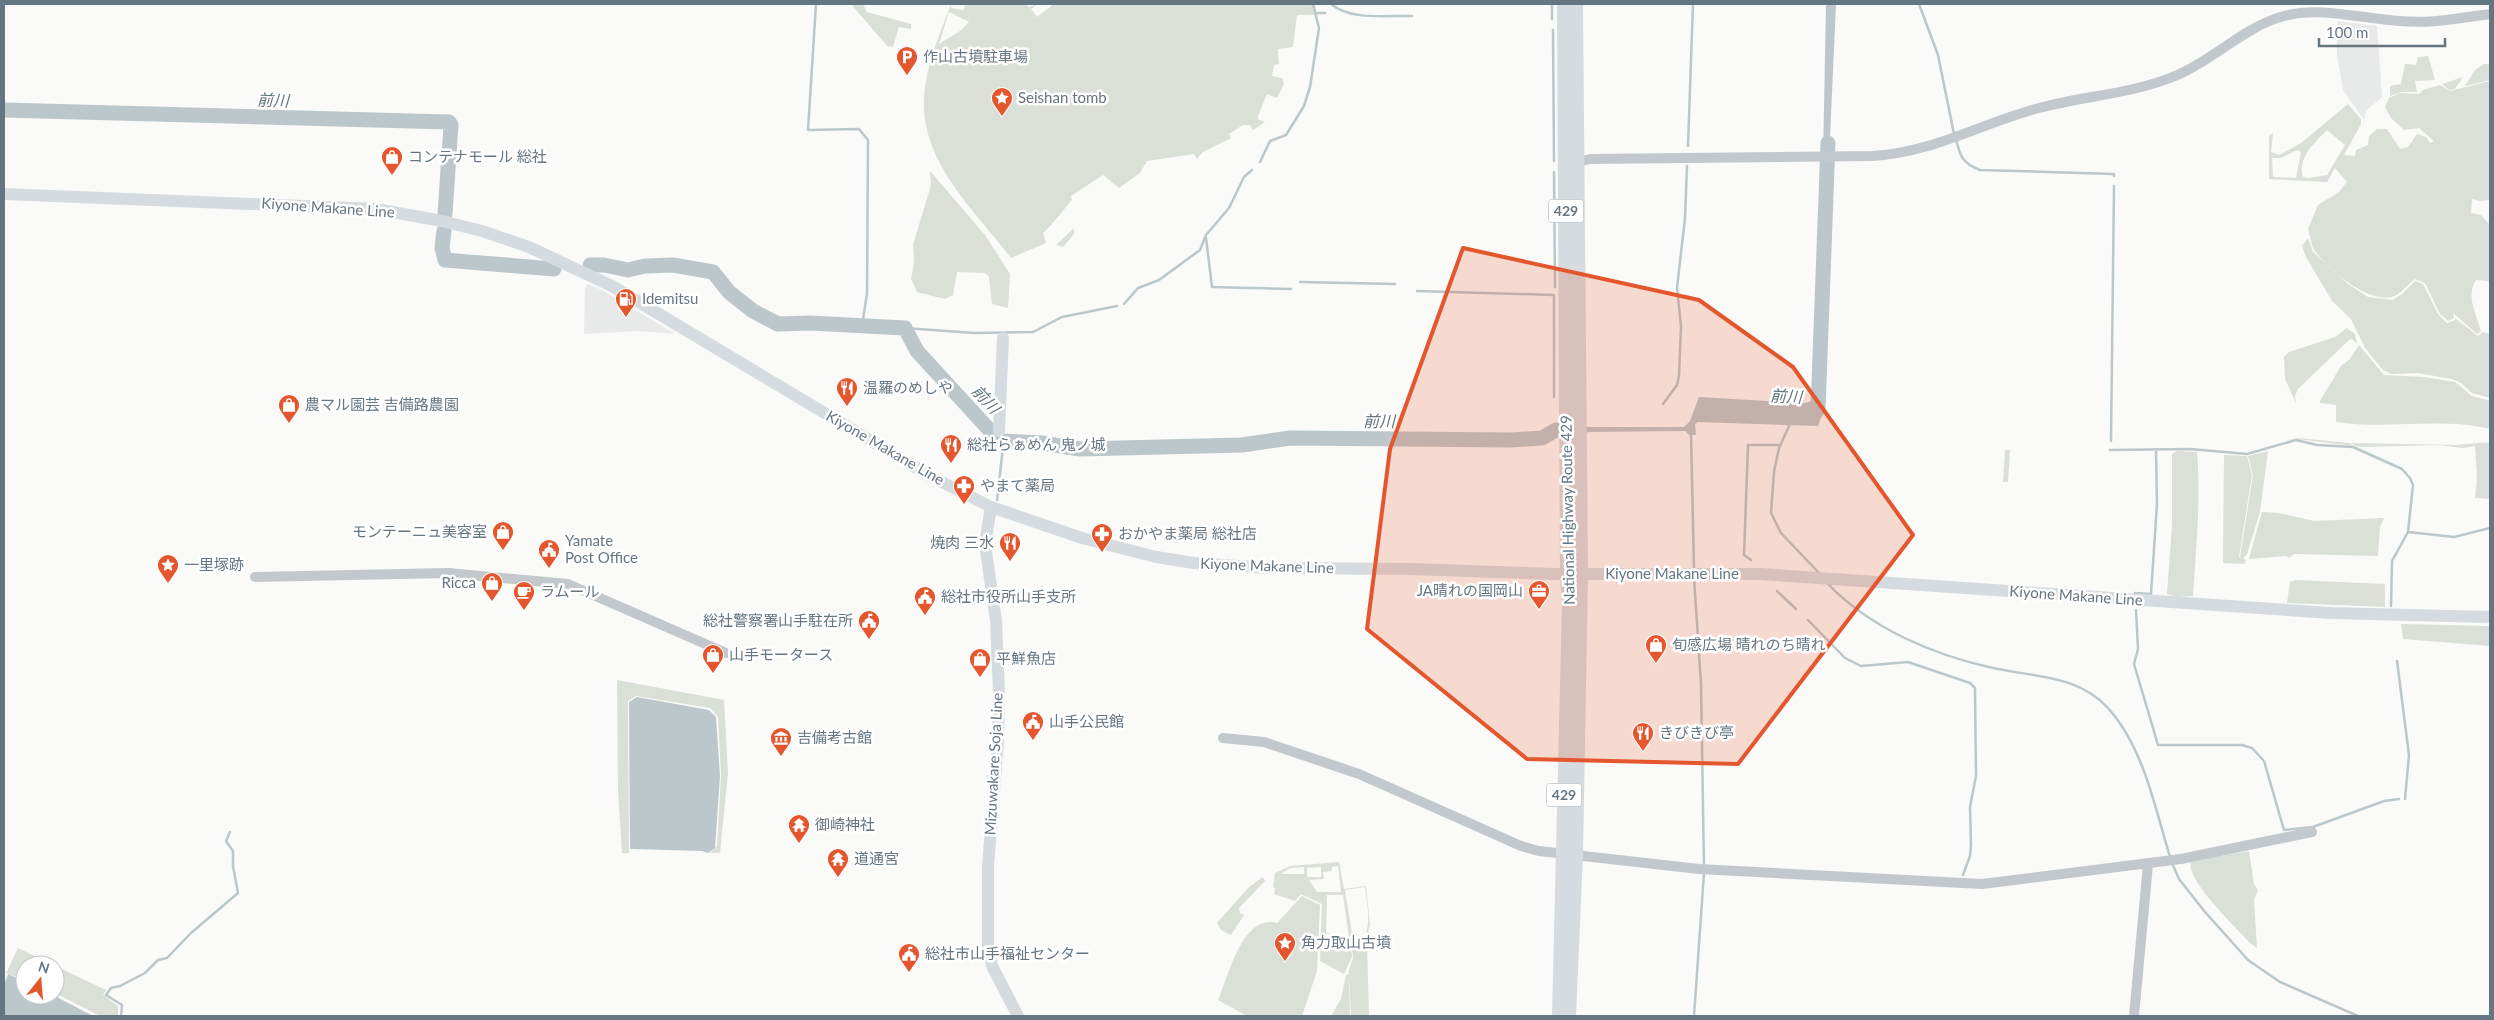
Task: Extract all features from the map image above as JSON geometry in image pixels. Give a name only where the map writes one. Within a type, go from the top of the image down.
[{"type":"highway","name":"National Highway Route 429","points":[[1564,4],[1573,418]]},
{"type":"highway","name":"National Highway Route 429","points":[[1569,1016],[1569,604],[1567,574],[1573,441],[1578,162],[1576,4]]},
{"type":"highway","name":"National Highway Route 429","points":[[1559,1016],[1569,854],[1581,574],[1573,441]]},
{"type":"main road","name":"Kiyone Makane Line","points":[[4,194],[345,206],[414,215],[482,231],[529,247],[612,286],[930,476],[991,507],[1109,546],[1194,563],[1268,568],[1411,569],[1567,574],[1761,574],[2331,613],[2490,617]]},
{"type":"main road","points":[[998,431],[1003,338]]},
{"type":"main road","name":"Mizuwakare Soja Line","points":[[991,507],[985,544],[996,621],[999,693],[998,742],[988,866],[988,945],[992,966],[1018,1016]]},
{"type":"street","points":[[1578,162],[1590,159],[1814,157],[1901,154],[1955,138],[2039,108],[2151,84],[2173,77],[2198,65],[2265,23],[2284,16],[2322,13],[2424,22],[2490,14]]},
{"type":"street","points":[[255,577],[448,573],[568,584],[726,653]]},
{"type":"street","points":[[1223,738],[1251,739],[1359,774],[1502,840],[1539,851],[1704,869],[1982,884],[2148,864],[2312,832]]},
{"type":"street","points":[[2134,1016],[2148,864]]},
{"type":"highlighted area","points":[[1463,248],[1699,300],[1793,367],[1913,535],[1738,764],[1527,759],[1367,629],[1390,449]]},
{"type":"shaded area","points":[[851,4],[863,4],[867,12],[911,24],[911,29],[899,27],[893,47],[887,46]]},
{"type":"shaded area","points":[[951,4],[951,8],[963,10],[966,4],[1026,4],[1029,7],[1038,4],[1031,9],[1037,17],[1054,4],[1315,4],[1316,11],[1314,15],[1297,15],[1293,47],[1278,49],[1279,64],[1274,65],[1272,76],[1282,78],[1284,84],[1277,98],[1267,94],[1258,116],[1258,119],[1265,122],[1253,130],[1250,125],[1243,125],[1229,134],[1231,138],[1203,152],[1197,159],[1194,154],[1147,161],[1140,173],[1119,188],[1103,175],[1071,196],[1072,200],[1043,233],[1046,243],[1011,258],[964,201],[938,159],[929,137],[924,113],[925,87],[932,55]],"holes":[[[949,12],[969,22],[960,31],[939,44]]]},
{"type":"shaded area","points":[[1826,4],[1836,4],[1829,160],[1823,160]]},
{"type":"shaded area","points":[[2337,21],[2377,26],[2382,97],[2366,111],[2364,120],[2343,90],[2337,56]]},
{"type":"shaded area","points":[[2428,56],[2435,80],[2415,81],[2417,92],[2401,92],[2390,96],[2390,86],[2401,84],[2405,64],[2416,65],[2418,57]]},
{"type":"shaded area","points":[[2484,64],[2490,64],[2490,80],[2465,86],[2475,70]]},
{"type":"shaded area","points":[[2463,77],[2455,89],[2449,90],[2442,84]]},
{"type":"shaded area","points":[[2490,81],[2490,200],[2480,201],[2472,199],[2471,213],[2481,215],[2490,225],[2490,281],[2476,280],[2472,293],[2473,306],[2481,332],[2477,334],[2453,313],[2454,318],[2448,321],[2440,314],[2425,283],[2415,279],[2398,294],[2391,297],[2371,295],[2338,275],[2315,251],[2308,229],[2318,205],[2339,192],[2347,182],[2335,168],[2327,182],[2269,179],[2269,136],[2273,133],[2271,152],[2279,155],[2301,143],[2348,104],[2361,119],[2361,124],[2344,155],[2355,156],[2356,150],[2368,145],[2369,136],[2377,129],[2387,129],[2400,149],[2408,147],[2417,134],[2426,137],[2430,143],[2434,141],[2419,128],[2404,130],[2391,118],[2385,107],[2389,98],[2400,93],[2419,94],[2423,90],[2440,85],[2450,91]],"holes":[[[2327,130],[2345,145],[2327,175],[2303,177],[2303,163],[2308,151]],[[2297,150],[2301,152],[2296,178],[2273,177],[2272,158],[2281,158]]]},
{"type":"shaded area","points":[[930,171],[985,235],[1010,274],[1008,308],[992,304],[989,277],[985,273],[957,272],[953,295],[945,299],[917,292],[911,279],[914,263],[913,245],[931,185]]},
{"type":"shaded area","points":[[1074,228],[1074,234],[1063,247],[1056,245]]},
{"type":"shaded area","points":[[2308,238],[2313,252],[2348,284],[2368,297],[2392,300],[2402,294],[2415,281],[2423,284],[2438,314],[2447,323],[2455,320],[2455,318],[2478,336],[2483,332],[2490,334],[2490,398],[2472,393],[2461,383],[2452,379],[2418,373],[2391,374],[2383,370],[2365,348],[2351,319],[2332,301],[2306,257],[2302,246]]},
{"type":"shaded area","points":[[588,284],[602,290],[675,334],[637,331],[584,334],[585,287]]},
{"type":"shaded area","points":[[2347,328],[2355,334],[2357,344],[2352,339],[2349,340],[2298,389],[2295,396],[2296,403],[2285,379],[2284,357],[2289,352],[2335,337]]},
{"type":"shaded area","points":[[2359,345],[2384,375],[2424,377],[2455,382],[2472,396],[2490,401],[2490,429],[2452,424],[2375,425],[2336,422],[2336,405],[2320,403],[2320,401],[2341,366],[2349,360]]},
{"type":"shaded area","points":[[1699,397],[1804,403],[1822,397],[1821,417],[1818,426],[1698,422],[1695,424],[1696,435],[1689,435],[1685,431],[1590,432],[1539,440],[1539,436],[1554,423],[1590,427],[1684,427],[1690,421]]},
{"type":"shaded area","points":[[2298,438],[2350,443],[2353,446],[2297,439],[2284,441]]},
{"type":"shaded area","points":[[2489,442],[2483,444],[2489,443],[2490,499],[2475,498],[2477,478],[2475,446],[2463,448],[2440,445],[2363,447],[2355,446],[2351,443],[2456,445]]},
{"type":"shaded area","points":[[2005,450],[2010,450],[2008,482],[2003,482]]},
{"type":"shaded area","points":[[2177,451],[2197,452],[2198,524],[2193,596],[2177,597],[2167,594],[2172,525],[2172,454]]},
{"type":"shaded area","points":[[2268,451],[2260,512],[2247,554],[2243,559],[2240,557],[2253,475],[2248,456]]},
{"type":"shaded area","points":[[2224,455],[2247,456],[2252,475],[2239,557],[2246,560],[2245,564],[2223,563]]},
{"type":"shaded area","points":[[2262,512],[2279,513],[2314,521],[2384,518],[2380,527],[2378,556],[2294,554],[2289,558],[2286,556],[2249,559]]},
{"type":"shaded area","points":[[2296,580],[2385,584],[2385,607],[2287,603],[2290,582]]},
{"type":"shaded area","points":[[2401,624],[2490,626],[2490,646],[2403,639]]},
{"type":"shaded area","points":[[617,680],[724,700],[728,773],[720,853],[710,853],[717,846],[721,776],[718,717],[710,708],[636,696],[628,701],[629,853],[622,853],[618,791]]},
{"type":"shaded area","points":[[637,697],[709,710],[716,717],[720,776],[715,848],[708,853],[702,851],[630,849],[629,702]]},
{"type":"shaded area","points":[[2249,851],[2254,884],[2258,890],[2254,900],[2257,948],[2213,904],[2196,880],[2191,869],[2191,861]]},
{"type":"shaded area","points":[[1339,862],[1344,889],[1366,886],[1370,925],[1366,941],[1363,941],[1367,944],[1369,1016],[1351,1016],[1349,970],[1353,958],[1351,940],[1363,940],[1366,934],[1368,914],[1365,887],[1345,890],[1353,939],[1321,933],[1322,904],[1301,894],[1295,901],[1274,894],[1275,873],[1290,866]],"holes":[[[1338,866],[1341,892],[1317,892],[1309,880],[1324,879],[1323,872],[1332,871],[1332,867]],[[1304,867],[1304,874],[1281,874],[1290,868]],[[1321,867],[1321,877],[1307,877],[1307,868]],[[1327,895],[1343,895],[1349,938],[1326,933]]]},
{"type":"shaded area","points":[[1263,877],[1265,881],[1239,908],[1240,913],[1244,915],[1231,935],[1221,930],[1217,923],[1249,887]]},
{"type":"shaded area","points":[[1302,896],[1320,905],[1317,971],[1302,1016],[1247,1016],[1218,1000],[1232,963],[1246,937],[1255,928],[1265,923],[1277,923]]},
{"type":"shaded area","points":[[1321,935],[1350,940],[1352,957],[1344,974],[1320,961]]},
{"type":"shaded area","points":[[18,948],[33,955],[15,955],[15,976],[6,973]]},
{"type":"shaded area","points":[[65,971],[106,990],[103,995],[118,1006],[118,1016],[100,1016],[65,998]]},
{"type":"shaded area","points":[[8,974],[15,977],[15,1005],[65,1005],[65,1001],[93,1016],[4,1016],[4,985]]},
{"type":"shaded area","points":[[1349,974],[1350,1016],[1331,1016],[1341,999],[1346,975]]},
{"type":"waterway","points":[[816,4],[808,130],[859,129],[868,140],[867,294],[862,325]]},
{"type":"waterway","points":[[1260,162],[1270,141],[1286,135],[1304,106],[1310,87],[1319,28],[1313,4]]},
{"type":"waterway","points":[[1331,4],[1349,13],[1359,15],[1412,16]]},
{"type":"waterway","points":[[1552,4],[1552,19]]},
{"type":"waterway","points":[[1688,146],[1693,4]]},
{"type":"waterway","points":[[1919,4],[1938,55],[1954,134]]},
{"type":"waterway","points":[[1315,13],[1325,13]]},
{"type":"waterway","points":[[1553,30],[1554,161]]},
{"type":"waterway","name":"前川","points":[[4,110],[449,122],[451,125],[445,214]]},
{"type":"waterway","points":[[1956,139],[1959,150],[1966,162],[1980,170],[2114,174],[2114,176]]},
{"type":"waterway","name":"前川","points":[[1814,415],[1818,409],[1828,143]]},
{"type":"waterway","points":[[1663,404],[1677,385],[1679,376],[1681,326],[1677,288],[1685,218],[1687,166]]},
{"type":"waterway","points":[[1124,304],[1138,288],[1159,280],[1200,250],[1206,235],[1229,208],[1244,177],[1252,170]]},
{"type":"waterway","points":[[1554,172],[1555,287]]},
{"type":"waterway","points":[[2111,441],[2114,186]]},
{"type":"waterway","name":"前川","points":[[444,231],[442,248],[445,260],[554,269]]},
{"type":"waterway","points":[[1206,238],[1212,287],[1291,289]]},
{"type":"waterway","name":"前川","points":[[590,265],[604,265],[628,270],[645,266],[673,265],[713,272],[729,292],[753,311],[778,324],[810,323],[905,328],[917,351],[995,436],[1002,441],[1042,443],[1080,449],[1242,445],[1290,438],[1511,440],[1542,438],[1556,430]]},
{"type":"waterway","points":[[1300,282],[1395,284]]},
{"type":"waterway","points":[[1417,291],[1554,295]]},
{"type":"waterway","points":[[1554,296],[1554,397]]},
{"type":"waterway","points":[[905,328],[974,333],[1033,332],[1062,317],[1117,306]]},
{"type":"waterway","points":[[1790,424],[1779,448],[1774,472],[1771,513],[1781,533],[1819,573]]},
{"type":"waterway","points":[[1691,433],[1694,570]]},
{"type":"waterway","points":[[2110,450],[2190,449],[2247,454],[2296,440],[2317,445],[2353,447],[2402,469],[2410,478],[2413,485],[2408,532],[2454,537],[2490,528]]},
{"type":"waterway","points":[[997,500],[1003,447],[1006,442]]},
{"type":"waterway","points":[[1751,560],[1744,555],[1748,445],[1780,445]]},
{"type":"waterway","points":[[2135,593],[2151,594],[2157,504],[2156,450]]},
{"type":"waterway","points":[[2391,606],[2392,561],[2408,532]]},
{"type":"waterway","points":[[1694,578],[1701,684],[1704,868]]},
{"type":"waterway","points":[[1827,583],[1863,613],[1904,638],[1925,647],[1948,656],[1993,668],[2069,683],[2096,697],[2108,708],[2131,741],[2147,779],[2170,857]]},
{"type":"waterway","points":[[1777,591],[1796,609]]},
{"type":"waterway","points":[[2136,610],[2138,649],[2134,664],[2158,745],[2242,745],[2252,748],[2264,761],[2284,830],[2313,827],[2384,801],[2399,799]]},
{"type":"waterway","points":[[1808,620],[1845,658],[1861,666],[1908,662],[1970,683],[1975,688],[1976,776],[1970,807],[1970,856],[1963,875]]},
{"type":"waterway","points":[[2397,661],[2409,755],[2405,799]]},
{"type":"waterway","points":[[989,775],[989,783]]},
{"type":"waterway","points":[[121,1016],[122,1005],[106,995],[111,988],[120,986],[145,973],[158,960],[167,958],[191,933],[238,893],[233,866],[233,851],[226,841],[230,832]]},
{"type":"waterway","points":[[2172,863],[2179,879],[2205,912],[2248,960],[2280,982],[2358,1016]]},
{"type":"waterway","points":[[1694,1016],[1704,873]]},
{"type":"place","name":"作山古墳駐車場","points":[[907,76]]},
{"type":"place","name":"Seishan tomb","points":[[1002,117]]},
{"type":"place","name":"コンテナモール 総社","points":[[392,176]]},
{"type":"place","name":"Idemitsu","points":[[626,318]]},
{"type":"place","name":"温羅のめしや","points":[[847,407]]},
{"type":"place","name":"農マル園芸 吉備路農園","points":[[289,424]]},
{"type":"place","name":"総社らぁめん 鬼ノ城","points":[[951,464]]},
{"type":"place","name":"やまて薬局","points":[[964,505]]},
{"type":"place","name":"モンテーニュ美容室","points":[[503,551]]},
{"type":"place","name":"おかやま薬局 総社店","points":[[1102,553]]},
{"type":"place","name":"焼肉 三水","points":[[1010,562]]},
{"type":"place","name":"Yamate Post Office","points":[[549,569]]},
{"type":"place","name":"一里塚跡","points":[[168,584]]},
{"type":"place","name":"Ricca","points":[[492,602]]},
{"type":"place","name":"JA晴れの国岡山","points":[[1539,610]]},
{"type":"place","name":"ラムール","points":[[524,611]]},
{"type":"place","name":"総社市役所山手支所","points":[[925,616]]},
{"type":"place","name":"総社警察署山手駐在所","points":[[869,640]]},
{"type":"place","name":"旬感広場 晴れのち晴れ","points":[[1656,664]]},
{"type":"place","name":"山手モータース","points":[[713,674]]},
{"type":"place","name":"平鮮魚店","points":[[980,678]]},
{"type":"place","name":"山手公民館","points":[[1033,741]]},
{"type":"place","name":"きびきび亭","points":[[1643,752]]},
{"type":"place","name":"吉備考古館","points":[[781,757]]},
{"type":"place","name":"御崎神社","points":[[799,844]]},
{"type":"place","name":"道通宮","points":[[838,878]]},
{"type":"place","name":"角力取山古墳","points":[[1285,962]]},
{"type":"place","name":"総社市山手福祉センター","points":[[909,973]]}]
